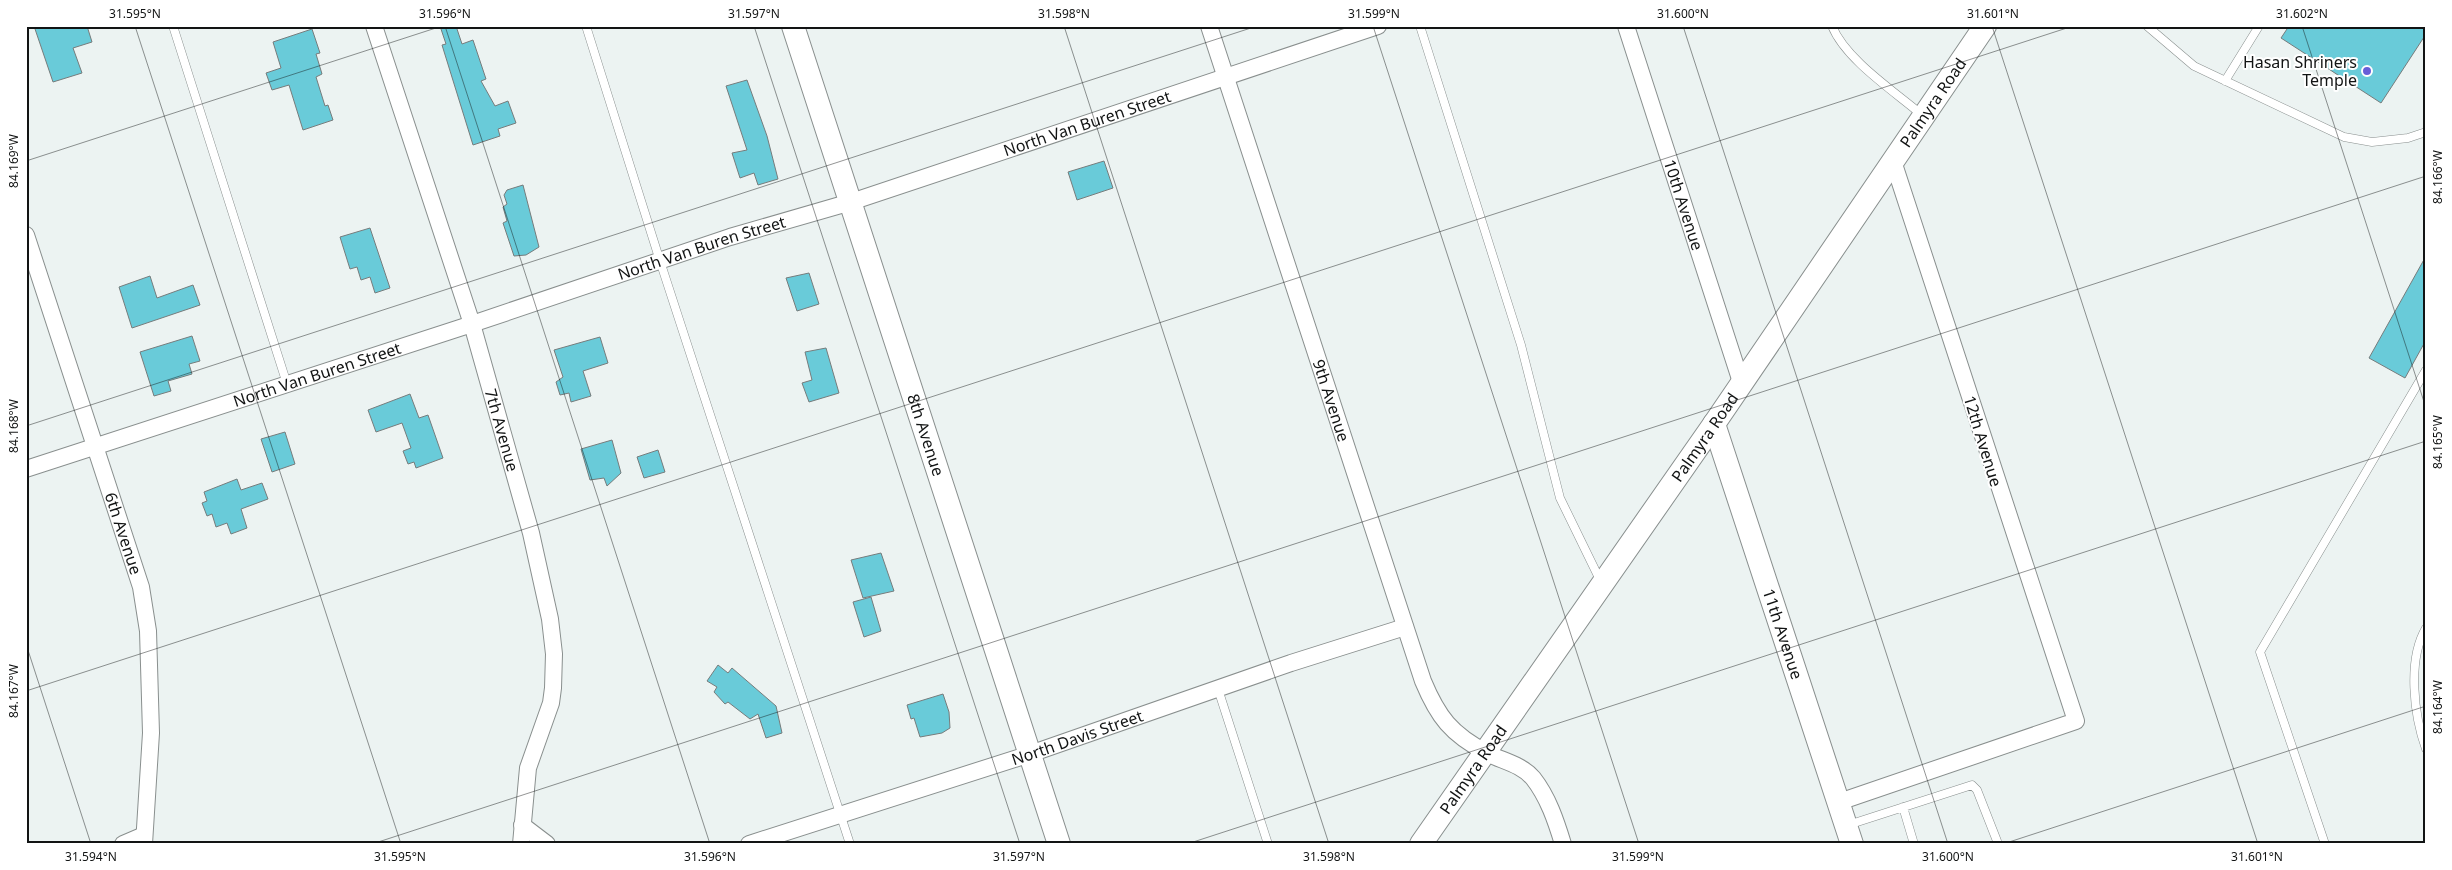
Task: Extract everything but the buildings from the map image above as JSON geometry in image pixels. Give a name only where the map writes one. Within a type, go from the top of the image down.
[{"type":"street","name":"7th Avenue","points":[[374,26],[472,324],[531,534],[550,619],[554,654],[553,688],[551,702],[528,768],[521,844]]},
{"type":"street","name":"8th Avenue","points":[[793,26],[1059,844]]},
{"type":"street","name":"9th Avenue","points":[[1209,26],[1405,627],[1434,708],[1450,727],[1486,752]]},
{"type":"street","name":"North Van Buren Street","points":[[26,469],[472,324],[730,237],[851,202],[1378,26]]},
{"type":"street","name":"10th Avenue","points":[[1626,26],[1741,382]]},
{"type":"street","name":"Palmyra Road","points":[[1422,844],[1714,424],[1984,26]]},
{"type":"street","name":"12th Avenue","points":[[1838,802],[2076,721],[1892,161]]},
{"type":"street","name":"6th Avenue","points":[[26,235],[141,587],[148,631],[151,733],[144,839]]},
{"type":"street","name":"11th Avenue","points":[[1714,424],[1849,835]]},
{"type":"street","name":"North Davis Street","points":[[748,844],[1030,754],[1218,688],[1405,627]]},
{"type":"street","points":[[1486,752],[1522,768],[1533,778],[1547,802],[1563,844]]},
{"type":"street","points":[[522,825],[547,844]]},
{"type":"street","points":[[123,844],[144,839]]},
{"type":"lane","points":[[172,26],[286,384]]},
{"type":"lane","points":[[586,26],[660,261],[850,844]]},
{"type":"lane","points":[[1420,26],[1521,345],[1560,498],[1602,584]]},
{"type":"lane","points":[[1832,26],[1836,36],[1858,62],[1923,116]]},
{"type":"lane","points":[[2147,26],[2194,66],[2344,137],[2372,142],[2408,138],[2426,132]]},
{"type":"lane","points":[[2225,80],[2260,26]]},
{"type":"lane","points":[[2325,844],[2260,652],[2426,370]]},
{"type":"lane","points":[[2426,628],[2420,638],[2414,678],[2418,726],[2426,750]]},
{"type":"lane","points":[[1218,688],[1268,844]]},
{"type":"lane","points":[[1849,835],[1903,807],[1972,785],[1977,790],[1997,841]]},
{"type":"lane","points":[[1903,807],[1914,844]]},
{"type":"place","name":"Hasan Shriners Temple","points":[[2367,71]]}]
